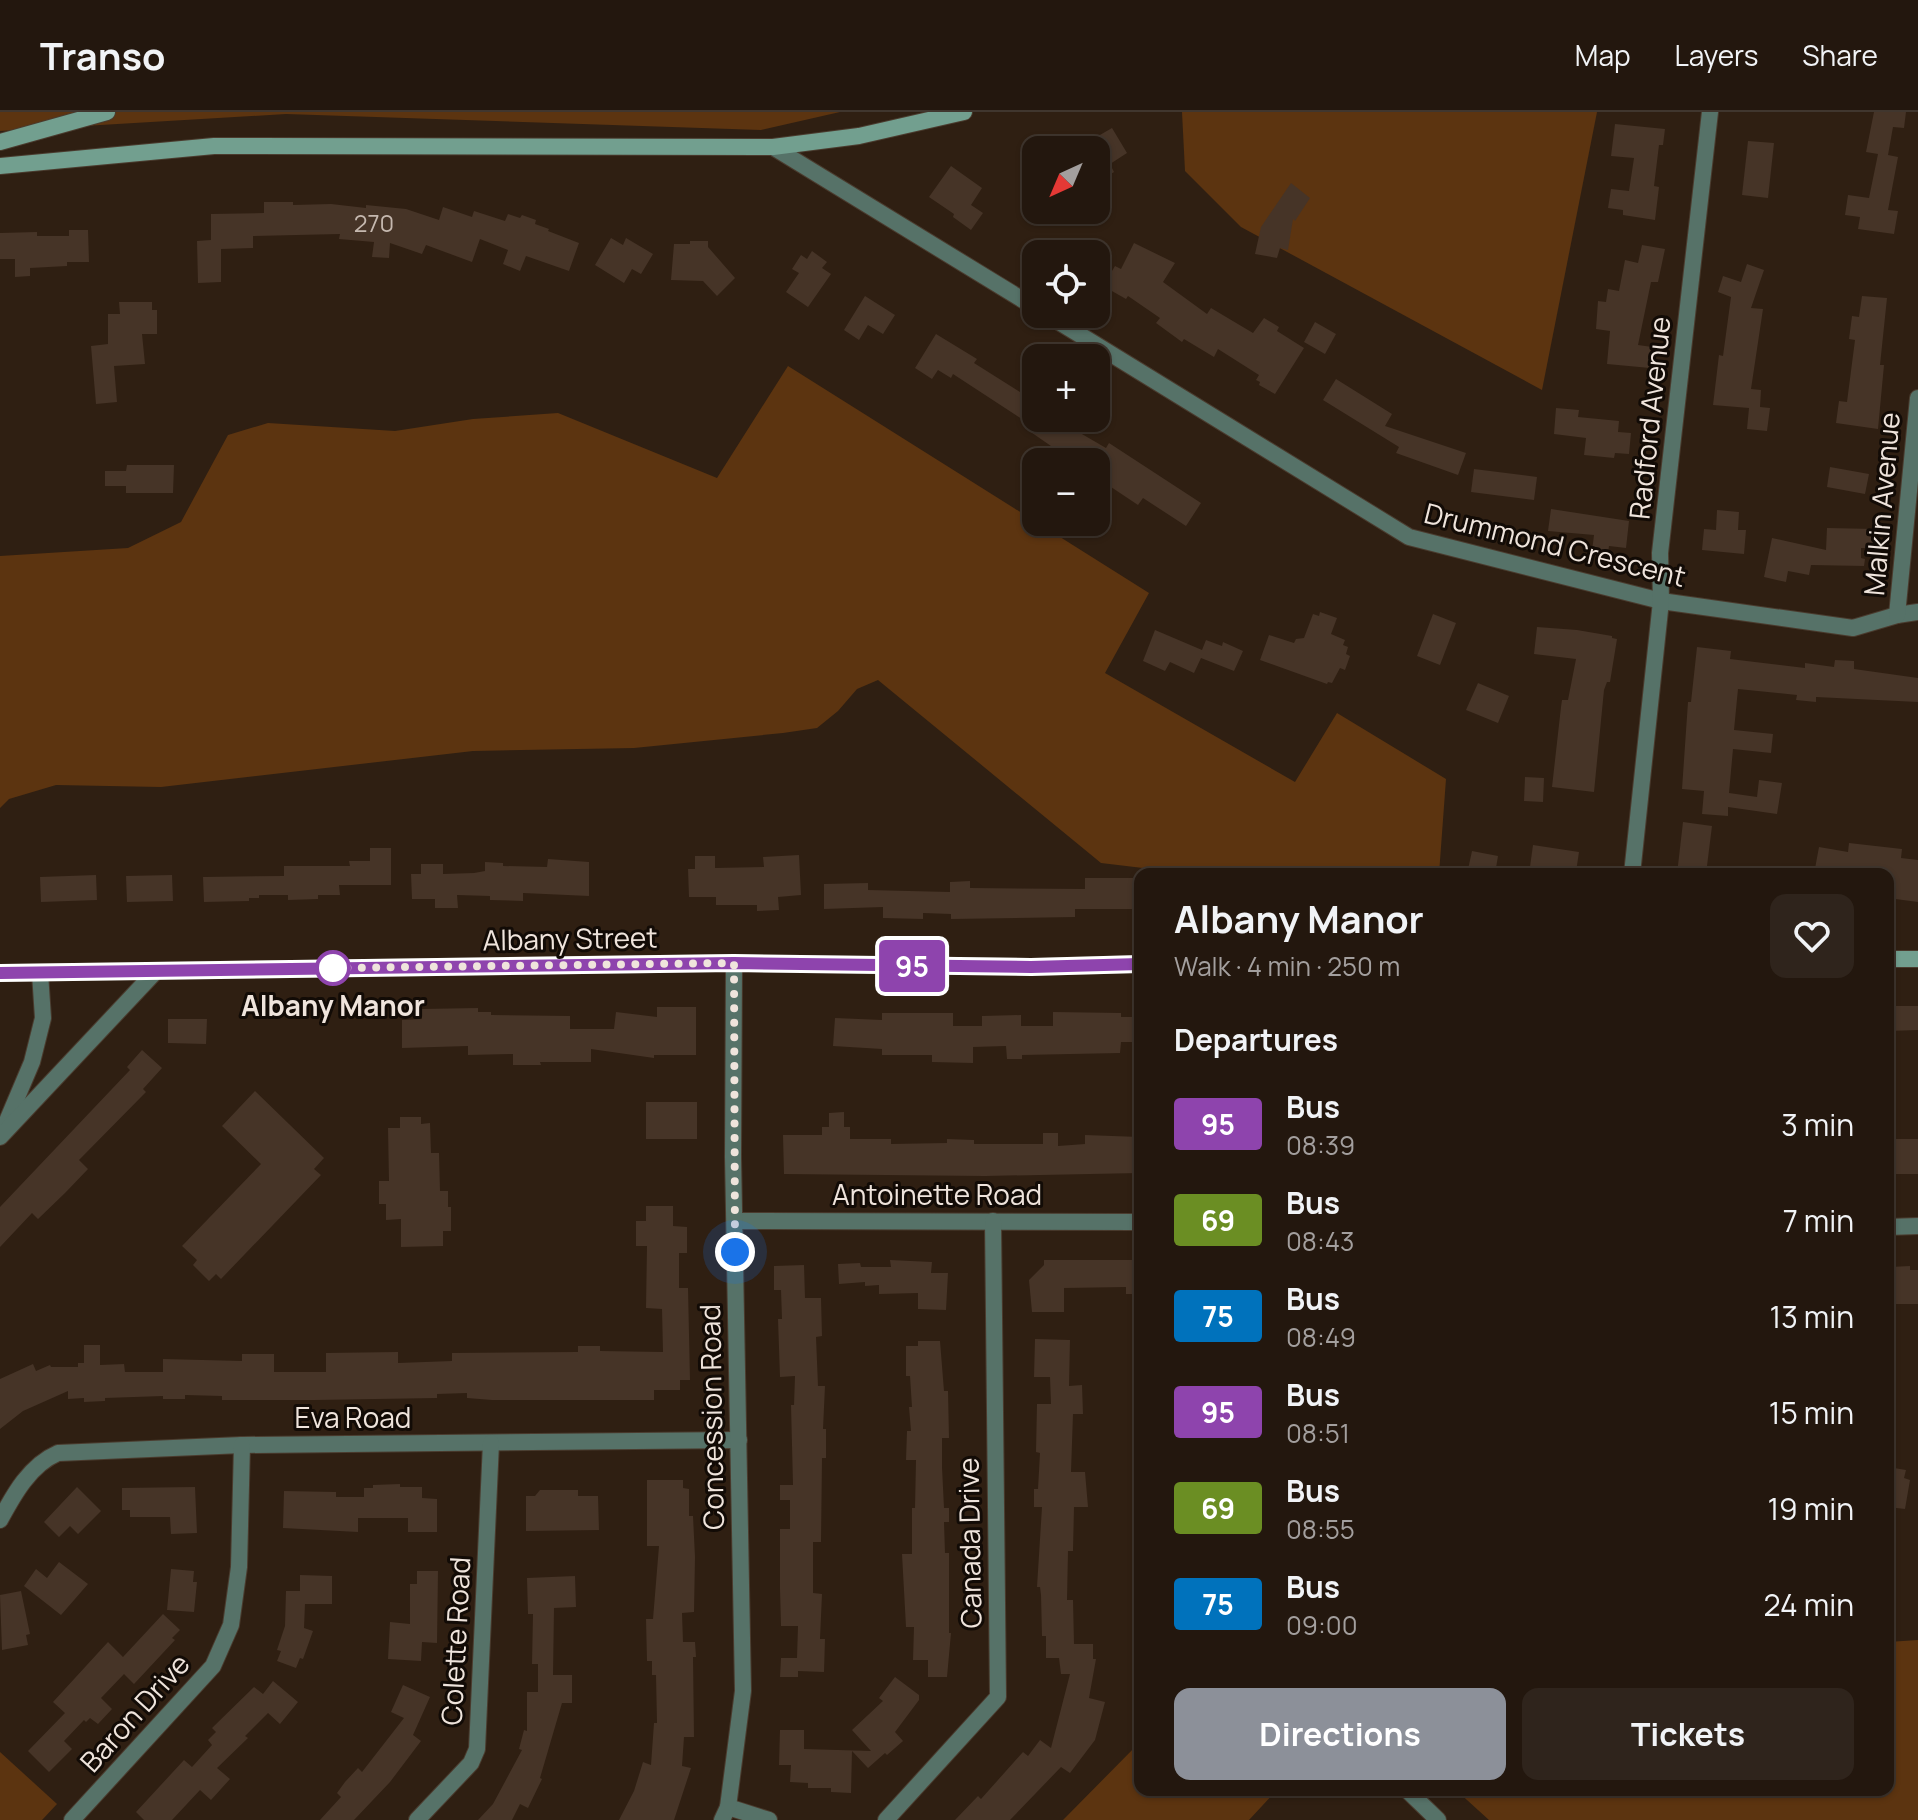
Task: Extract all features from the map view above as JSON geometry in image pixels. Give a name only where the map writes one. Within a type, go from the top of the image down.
[{"type":"street","points":[[0,142],[107,112]]},
{"type":"street","points":[[0,166],[214,146],[773,147],[859,136],[964,112]]},
{"type":"street","name":"Radford Avenue","points":[[1633,868],[1661,601],[1660,553],[1710,112]]},
{"type":"street","points":[[773,147],[1022,299]]},
{"type":"street","name":"Drummond Crescent","points":[[1069,328],[1409,537],[1661,601],[1853,628],[1918,612]]},
{"type":"street","name":"Malkin Avenue","points":[[1897,615],[1918,398]]},
{"type":"street","points":[[1894,959],[1918,959]]},
{"type":"street","name":"Albany Street","points":[[0,973],[734,963],[1031,967],[1134,964]]},
{"type":"street","name":"Concession Road","points":[[725,1814],[743,1691],[734,963]]},
{"type":"street","points":[[0,1137],[156,971]]},
{"type":"street","points":[[0,1137],[32,1062],[43,1018],[40,973]]},
{"type":"street","name":"Antoinette Road","points":[[735,1221],[1134,1222]]},
{"type":"street","name":"Canada Drive","points":[[886,1820],[998,1697],[993,1221]]},
{"type":"street","points":[[1894,1227],[1918,1226]]},
{"type":"street","name":"Eva Road","points":[[0,1520],[15,1492],[44,1459],[58,1453],[242,1445],[739,1440]]},
{"type":"street","name":"Colette Road","points":[[417,1820],[471,1763],[477,1749],[491,1443]]},
{"type":"street","name":"Baron Drive","points":[[72,1820],[213,1666],[231,1625],[239,1567],[242,1445]]},
{"type":"street","points":[[1413,1796],[1438,1820]]},
{"type":"street","points":[[725,1814],[769,1820]]},
{"type":"shaded area","points":[[0,112],[840,112],[761,130],[286,114],[0,131]]},
{"type":"shaded area","points":[[1182,112],[1597,112],[1542,390],[1241,227],[1185,171]]},
{"type":"shaded area","points":[[788,366],[1022,513],[1022,536],[1058,536],[1149,593],[1105,673],[1295,782],[1337,713],[1446,779],[1439,868],[1143,868],[1101,863],[878,680],[857,689],[838,711],[817,728],[783,733],[634,748],[473,751],[161,787],[56,785],[9,799],[0,808],[0,556],[128,548],[181,522],[228,435],[268,423],[395,431],[473,419],[558,413],[717,478]]},
{"type":"shaded area","points":[[1918,1640],[1918,1820],[1489,1820],[1463,1796],[1894,1796],[1894,1642]]},
{"type":"shaded area","points":[[1134,1748],[1134,1796],[1271,1796],[1249,1820],[1063,1820]]},
{"type":"shaded area","points":[[0,1752],[57,1804],[42,1820],[0,1820]]},
{"type":"building","points":[[1874,112],[1906,112],[1904,128],[1893,127],[1888,155],[1898,157],[1888,210],[1898,211],[1894,234],[1858,229],[1860,217],[1845,215],[1848,195],[1869,198],[1878,154],[1866,152]]},
{"type":"building","points":[[1615,124],[1665,129],[1663,145],[1659,145],[1654,186],[1659,187],[1655,220],[1623,215],[1623,210],[1608,208],[1611,189],[1629,191],[1634,158],[1611,156]]},
{"type":"building","points":[[1112,128],[1127,153],[1110,164],[1110,136],[1098,136]]},
{"type":"building","points":[[1748,141],[1774,143],[1768,198],[1742,195]]},
{"type":"building","points":[[951,166],[982,188],[971,205],[983,213],[971,230],[929,197]]},
{"type":"building","points":[[1291,183],[1310,198],[1295,221],[1293,219],[1288,250],[1280,248],[1277,258],[1255,254],[1261,227]]},
{"type":"building","points":[[264,202],[406,209],[439,220],[443,207],[472,217],[474,211],[505,221],[508,214],[520,218],[522,215],[536,220],[535,224],[548,231],[579,243],[569,271],[526,256],[520,271],[503,264],[508,250],[480,239],[472,262],[426,245],[422,254],[390,243],[389,258],[372,257],[374,242],[339,239],[340,234],[253,236],[253,248],[221,249],[221,282],[198,283],[197,241],[211,240],[211,214],[264,213]]},
{"type":"building","points":[[69,230],[88,230],[89,262],[30,268],[30,276],[15,277],[15,259],[0,259],[0,233],[37,232],[37,236],[69,236]]},
{"type":"building","points":[[611,238],[623,245],[626,238],[653,254],[641,274],[632,269],[624,283],[595,265]]},
{"type":"building","points":[[690,241],[708,241],[708,247],[735,278],[717,296],[703,281],[671,280],[674,244],[690,244]]},
{"type":"building","points":[[1134,243],[1175,263],[1163,282],[1207,314],[1211,308],[1253,333],[1264,318],[1279,327],[1277,331],[1304,348],[1275,394],[1259,385],[1260,382],[1256,380],[1259,375],[1218,349],[1214,357],[1184,339],[1182,342],[1156,323],[1160,318],[1128,296],[1126,299],[1110,290],[1110,274],[1115,266],[1121,269]]},
{"type":"building","points":[[1642,245],[1665,249],[1658,282],[1651,282],[1638,345],[1652,347],[1650,368],[1607,364],[1610,331],[1596,329],[1598,301],[1606,302],[1608,289],[1619,291],[1625,260],[1638,263]]},
{"type":"building","points":[[812,251],[827,262],[822,268],[831,274],[808,307],[786,292],[799,273],[792,269],[801,255],[807,259]]},
{"type":"building","points":[[1747,264],[1764,270],[1751,308],[1763,309],[1751,389],[1761,390],[1760,407],[1770,408],[1767,431],[1747,429],[1749,408],[1713,405],[1731,297],[1718,292],[1723,276],[1741,282]]},
{"type":"building","points":[[865,296],[895,315],[883,334],[868,325],[859,340],[844,330]]},
{"type":"building","points":[[1862,296],[1887,298],[1878,429],[1836,423],[1839,401],[1847,402],[1855,340],[1849,339],[1852,316],[1859,317]]},
{"type":"building","points":[[119,302],[152,302],[152,310],[157,310],[157,334],[142,334],[145,364],[114,366],[117,402],[96,404],[91,346],[108,344],[108,314],[120,314]]},
{"type":"building","points":[[1315,322],[1336,334],[1325,354],[1304,342]]},
{"type":"building","points":[[936,334],[977,359],[974,363],[1022,393],[1022,419],[953,374],[951,378],[938,370],[932,379],[915,368]]},
{"type":"building","points":[[1336,379],[1392,414],[1385,426],[1466,453],[1458,475],[1396,453],[1399,447],[1323,400]]},
{"type":"building","points":[[1556,408],[1579,410],[1578,417],[1619,421],[1618,432],[1631,433],[1629,454],[1615,453],[1614,458],[1584,455],[1586,438],[1554,434]]},
{"type":"building","points":[[1031,432],[1078,432],[1106,448],[1054,448]]},
{"type":"building","points":[[1109,443],[1201,503],[1186,526],[1143,498],[1138,505],[1110,486],[1110,448],[1106,448]]},
{"type":"building","points":[[127,465],[174,465],[173,493],[126,493],[126,486],[105,486],[105,471],[126,471]]},
{"type":"building","points":[[1830,467],[1869,474],[1865,494],[1827,487]]},
{"type":"building","points":[[1474,469],[1537,477],[1534,500],[1471,492]]},
{"type":"building","points":[[1551,509],[1629,521],[1626,548],[1609,546],[1608,553],[1592,551],[1594,535],[1548,531]]},
{"type":"building","points":[[1717,510],[1739,512],[1738,530],[1746,530],[1744,554],[1702,550],[1704,529],[1716,530]]},
{"type":"building","points":[[1827,528],[1875,529],[1875,548],[1861,548],[1864,566],[1811,565],[1809,575],[1788,571],[1786,582],[1764,577],[1772,538],[1826,550]]},
{"type":"building","points":[[1320,612],[1337,618],[1331,634],[1345,640],[1343,645],[1348,647],[1346,654],[1350,656],[1345,670],[1340,668],[1332,683],[1327,684],[1260,660],[1269,635],[1294,643],[1296,639],[1304,638],[1313,614],[1319,616]]},
{"type":"building","points":[[1433,614],[1456,623],[1440,665],[1417,656]]},
{"type":"building","points":[[1537,627],[1577,630],[1617,639],[1610,682],[1604,690],[1594,792],[1552,787],[1562,700],[1568,700],[1576,659],[1534,654]]},
{"type":"building","points":[[1155,630],[1202,650],[1206,640],[1222,646],[1223,642],[1243,651],[1234,671],[1201,658],[1194,673],[1170,662],[1165,671],[1143,661]]},
{"type":"building","points":[[1697,647],[1731,651],[1730,659],[1805,668],[1805,663],[1834,667],[1835,660],[1854,661],[1854,669],[1918,678],[1918,702],[1816,697],[1816,702],[1796,700],[1797,695],[1738,689],[1734,730],[1773,734],[1771,753],[1733,749],[1729,793],[1757,797],[1759,780],[1782,783],[1777,814],[1728,807],[1728,816],[1702,814],[1704,791],[1682,789],[1688,702],[1691,702]]},
{"type":"building","points":[[1478,683],[1509,696],[1498,723],[1466,710]]},
{"type":"building","points":[[1525,777],[1544,778],[1543,802],[1524,801]]},
{"type":"building","points":[[1683,822],[1712,826],[1707,868],[1678,868]]},
{"type":"building","points":[[1849,843],[1902,849],[1901,858],[1918,860],[1918,902],[1894,899],[1894,868],[1815,868],[1819,847],[1848,852]]},
{"type":"building","points":[[1533,845],[1579,852],[1577,868],[1530,868]]},
{"type":"building","points":[[370,848],[391,848],[391,885],[339,885],[340,895],[318,895],[318,899],[288,900],[288,895],[259,895],[259,898],[249,898],[249,901],[204,902],[203,877],[284,876],[284,866],[350,866],[349,861],[370,861]]},
{"type":"building","points":[[1472,851],[1498,856],[1496,868],[1468,868]]},
{"type":"building","points":[[799,855],[801,895],[778,897],[779,910],[757,911],[757,905],[716,905],[716,897],[689,897],[688,869],[695,869],[695,856],[715,856],[715,868],[764,867],[763,857]]},
{"type":"building","points":[[548,859],[589,862],[589,896],[523,893],[523,901],[457,895],[458,908],[435,908],[435,899],[412,899],[411,874],[421,874],[421,864],[443,864],[443,874],[474,873],[485,871],[485,862],[503,863],[503,866],[547,867]]},
{"type":"building","points":[[96,875],[97,900],[41,902],[40,877]]},
{"type":"building","points":[[172,875],[173,901],[127,902],[126,876]]},
{"type":"building","points":[[1085,878],[1134,878],[1134,909],[1075,909],[1075,917],[951,919],[951,914],[923,913],[923,919],[883,918],[883,907],[824,909],[824,884],[868,883],[868,890],[950,892],[950,882],[970,881],[970,888],[1085,889]]},
{"type":"building","points":[[1896,1006],[1918,1006],[1918,1030],[1894,1031]]},
{"type":"building","points":[[657,1007],[696,1007],[696,1055],[654,1055],[654,1058],[591,1049],[591,1062],[513,1065],[513,1054],[468,1055],[468,1046],[402,1048],[402,1020],[422,1019],[422,1009],[478,1008],[478,1012],[491,1012],[491,1015],[570,1016],[570,1029],[614,1029],[616,1012],[657,1017]]},
{"type":"building","points":[[1053,1012],[1121,1013],[1121,1017],[1134,1017],[1134,1042],[1121,1042],[1120,1053],[1022,1055],[1022,1059],[1007,1059],[1006,1046],[973,1047],[973,1063],[932,1062],[932,1055],[882,1055],[882,1049],[833,1046],[835,1018],[882,1020],[882,1013],[953,1013],[953,1026],[982,1026],[982,1016],[1021,1015],[1021,1026],[1053,1026]]},
{"type":"building","points":[[168,1019],[207,1019],[206,1044],[168,1043]]},
{"type":"building","points":[[142,1050],[162,1068],[143,1089],[146,1092],[79,1160],[88,1169],[38,1219],[32,1213],[0,1247],[0,1207],[130,1070],[127,1067]]},
{"type":"building","points":[[255,1091],[324,1158],[314,1169],[321,1175],[221,1279],[216,1274],[209,1281],[193,1265],[197,1260],[182,1246],[261,1164],[222,1126]]},
{"type":"building","points":[[646,1102],[697,1102],[697,1139],[646,1139]]},
{"type":"building","points":[[844,1112],[844,1127],[850,1127],[850,1139],[891,1139],[891,1144],[947,1143],[947,1139],[974,1140],[974,1144],[1043,1144],[1043,1133],[1058,1133],[1058,1146],[1085,1144],[1085,1135],[1134,1137],[1134,1173],[985,1176],[784,1174],[783,1135],[822,1135],[822,1127],[829,1127],[829,1113]]},
{"type":"building","points":[[400,1117],[421,1117],[421,1124],[430,1123],[431,1153],[439,1153],[440,1191],[448,1191],[448,1207],[451,1207],[451,1231],[443,1231],[443,1246],[401,1247],[401,1219],[386,1220],[386,1204],[379,1204],[379,1181],[389,1181],[388,1128],[400,1128]]},
{"type":"building","points":[[1894,1139],[1918,1139],[1918,1174],[1894,1174]]},
{"type":"building","points":[[646,1206],[673,1206],[673,1226],[687,1227],[687,1253],[679,1253],[679,1288],[688,1288],[690,1380],[680,1380],[680,1390],[654,1390],[654,1400],[492,1400],[467,1398],[467,1393],[437,1394],[437,1398],[315,1400],[222,1400],[222,1396],[185,1395],[185,1399],[163,1399],[163,1396],[84,1402],[84,1398],[68,1399],[68,1391],[23,1411],[0,1429],[0,1379],[33,1364],[36,1371],[50,1365],[78,1367],[78,1363],[84,1363],[84,1345],[100,1345],[100,1365],[124,1364],[125,1372],[163,1372],[163,1359],[242,1361],[242,1354],[274,1354],[274,1372],[326,1372],[326,1353],[398,1352],[398,1363],[452,1361],[452,1353],[578,1352],[578,1346],[600,1346],[600,1351],[663,1352],[662,1309],[646,1308],[647,1246],[636,1246],[636,1221],[646,1221]]},
{"type":"building","points":[[890,1260],[932,1262],[931,1273],[948,1273],[946,1310],[918,1309],[918,1293],[879,1294],[879,1285],[865,1286],[865,1282],[839,1284],[838,1264],[891,1267]]},
{"type":"building","points":[[1044,1260],[1134,1260],[1134,1294],[1126,1294],[1126,1287],[1064,1288],[1064,1312],[1032,1312],[1029,1280],[1044,1265]]},
{"type":"building","points":[[804,1265],[805,1298],[821,1298],[822,1336],[816,1337],[818,1386],[825,1386],[823,1429],[826,1429],[826,1458],[822,1458],[821,1542],[813,1542],[813,1593],[822,1594],[820,1639],[825,1639],[824,1672],[798,1671],[798,1677],[780,1677],[781,1658],[797,1658],[798,1626],[781,1626],[780,1589],[780,1529],[790,1529],[790,1500],[780,1500],[780,1485],[793,1485],[791,1405],[794,1405],[795,1376],[780,1377],[778,1319],[782,1319],[781,1290],[774,1290],[774,1266]]},
{"type":"building","points":[[1910,1266],[1910,1270],[1918,1270],[1918,1304],[1894,1304],[1894,1267]]},
{"type":"building","points":[[1035,1339],[1070,1340],[1069,1386],[1082,1385],[1083,1414],[1073,1414],[1071,1472],[1085,1472],[1088,1507],[1074,1507],[1073,1551],[1068,1551],[1067,1600],[1073,1600],[1074,1644],[1093,1644],[1093,1659],[1096,1659],[1089,1698],[1105,1702],[1095,1740],[1070,1773],[1061,1767],[1010,1820],[955,1820],[978,1796],[981,1799],[1023,1752],[1028,1756],[1040,1740],[1051,1748],[1070,1674],[1061,1674],[1059,1658],[1046,1658],[1046,1636],[1042,1636],[1041,1595],[1040,1587],[1037,1587],[1042,1507],[1034,1507],[1040,1453],[1036,1452],[1037,1404],[1051,1404],[1050,1377],[1034,1377]]},
{"type":"building","points":[[918,1341],[940,1341],[944,1391],[948,1391],[949,1438],[942,1438],[944,1508],[949,1508],[949,1522],[944,1522],[945,1553],[949,1553],[951,1633],[947,1677],[928,1677],[928,1660],[913,1660],[914,1627],[906,1627],[902,1554],[912,1554],[916,1460],[906,1460],[907,1431],[911,1431],[909,1407],[912,1407],[910,1376],[906,1376],[906,1346],[918,1346]]},
{"type":"building","points":[[1894,1468],[1906,1470],[1904,1478],[1910,1480],[1905,1509],[1894,1508]]},
{"type":"building","points":[[647,1480],[683,1480],[683,1488],[689,1489],[695,1557],[694,1612],[682,1613],[683,1642],[695,1642],[694,1737],[684,1737],[682,1766],[691,1768],[674,1820],[619,1820],[634,1791],[643,1762],[651,1765],[654,1723],[657,1723],[656,1675],[652,1675],[652,1661],[647,1661],[646,1619],[653,1619],[659,1546],[647,1546]]},
{"type":"building","points":[[400,1484],[400,1487],[422,1487],[422,1498],[437,1499],[437,1532],[408,1532],[408,1518],[358,1518],[358,1532],[283,1528],[284,1491],[336,1492],[336,1497],[364,1497],[364,1488]]},
{"type":"building","points":[[77,1487],[101,1511],[78,1534],[70,1526],[59,1537],[44,1522]]},
{"type":"building","points":[[195,1487],[197,1533],[171,1534],[170,1517],[130,1517],[130,1510],[122,1510],[122,1488]]},
{"type":"building","points":[[540,1490],[578,1490],[578,1496],[598,1496],[599,1530],[526,1531],[526,1496],[535,1496]]},
{"type":"building","points":[[59,1562],[88,1584],[61,1615],[24,1586],[36,1569],[47,1578]]},
{"type":"building","points":[[171,1569],[194,1571],[193,1582],[197,1582],[194,1612],[167,1610]]},
{"type":"building","points":[[417,1571],[438,1571],[437,1643],[422,1642],[421,1661],[388,1659],[390,1622],[410,1624],[410,1584],[417,1584]]},
{"type":"building","points":[[300,1575],[332,1576],[332,1604],[305,1604],[304,1628],[313,1631],[303,1659],[300,1658],[296,1668],[277,1661],[281,1651],[277,1650],[285,1626],[286,1591],[300,1591]]},
{"type":"building","points":[[575,1576],[576,1607],[554,1608],[553,1675],[572,1675],[572,1703],[562,1703],[542,1779],[528,1808],[520,1804],[512,1820],[478,1820],[493,1804],[522,1750],[519,1749],[524,1730],[527,1731],[527,1692],[538,1692],[538,1664],[532,1664],[533,1614],[528,1614],[527,1578]]},
{"type":"building","points":[[21,1591],[30,1634],[26,1635],[28,1645],[2,1650],[0,1595]]},
{"type":"building","points":[[163,1614],[180,1630],[172,1638],[175,1640],[134,1684],[124,1674],[101,1698],[112,1709],[98,1724],[90,1718],[86,1722],[84,1720],[64,1741],[72,1749],[49,1772],[28,1751],[65,1713],[53,1702],[108,1642],[123,1657]]},
{"type":"building","points":[[895,1677],[919,1695],[919,1700],[895,1732],[903,1741],[887,1755],[885,1753],[868,1768],[852,1751],[851,1793],[831,1792],[831,1788],[808,1788],[808,1783],[790,1782],[791,1765],[779,1765],[780,1730],[804,1730],[804,1749],[871,1751],[852,1730],[883,1701],[879,1698]]},
{"type":"building","points":[[273,1681],[298,1702],[280,1724],[268,1713],[245,1736],[248,1738],[217,1768],[230,1779],[211,1800],[200,1790],[172,1820],[144,1820],[136,1812],[184,1760],[192,1767],[212,1745],[208,1740],[216,1732],[212,1728],[254,1687],[263,1694]]},
{"type":"building","points":[[403,1685],[430,1697],[413,1735],[421,1741],[390,1782],[354,1820],[320,1820],[341,1797],[337,1793],[345,1782],[358,1768],[362,1772],[404,1718],[391,1712]]},
{"type":"bus line","name":"95","points":[[0,973],[734,963],[1031,967],[1134,964]]},
{"type":"place","name":"Albany Manor","points":[[333,968]]},
{"type":"route","points":[[333,968],[734,963],[735,1252]]}]
